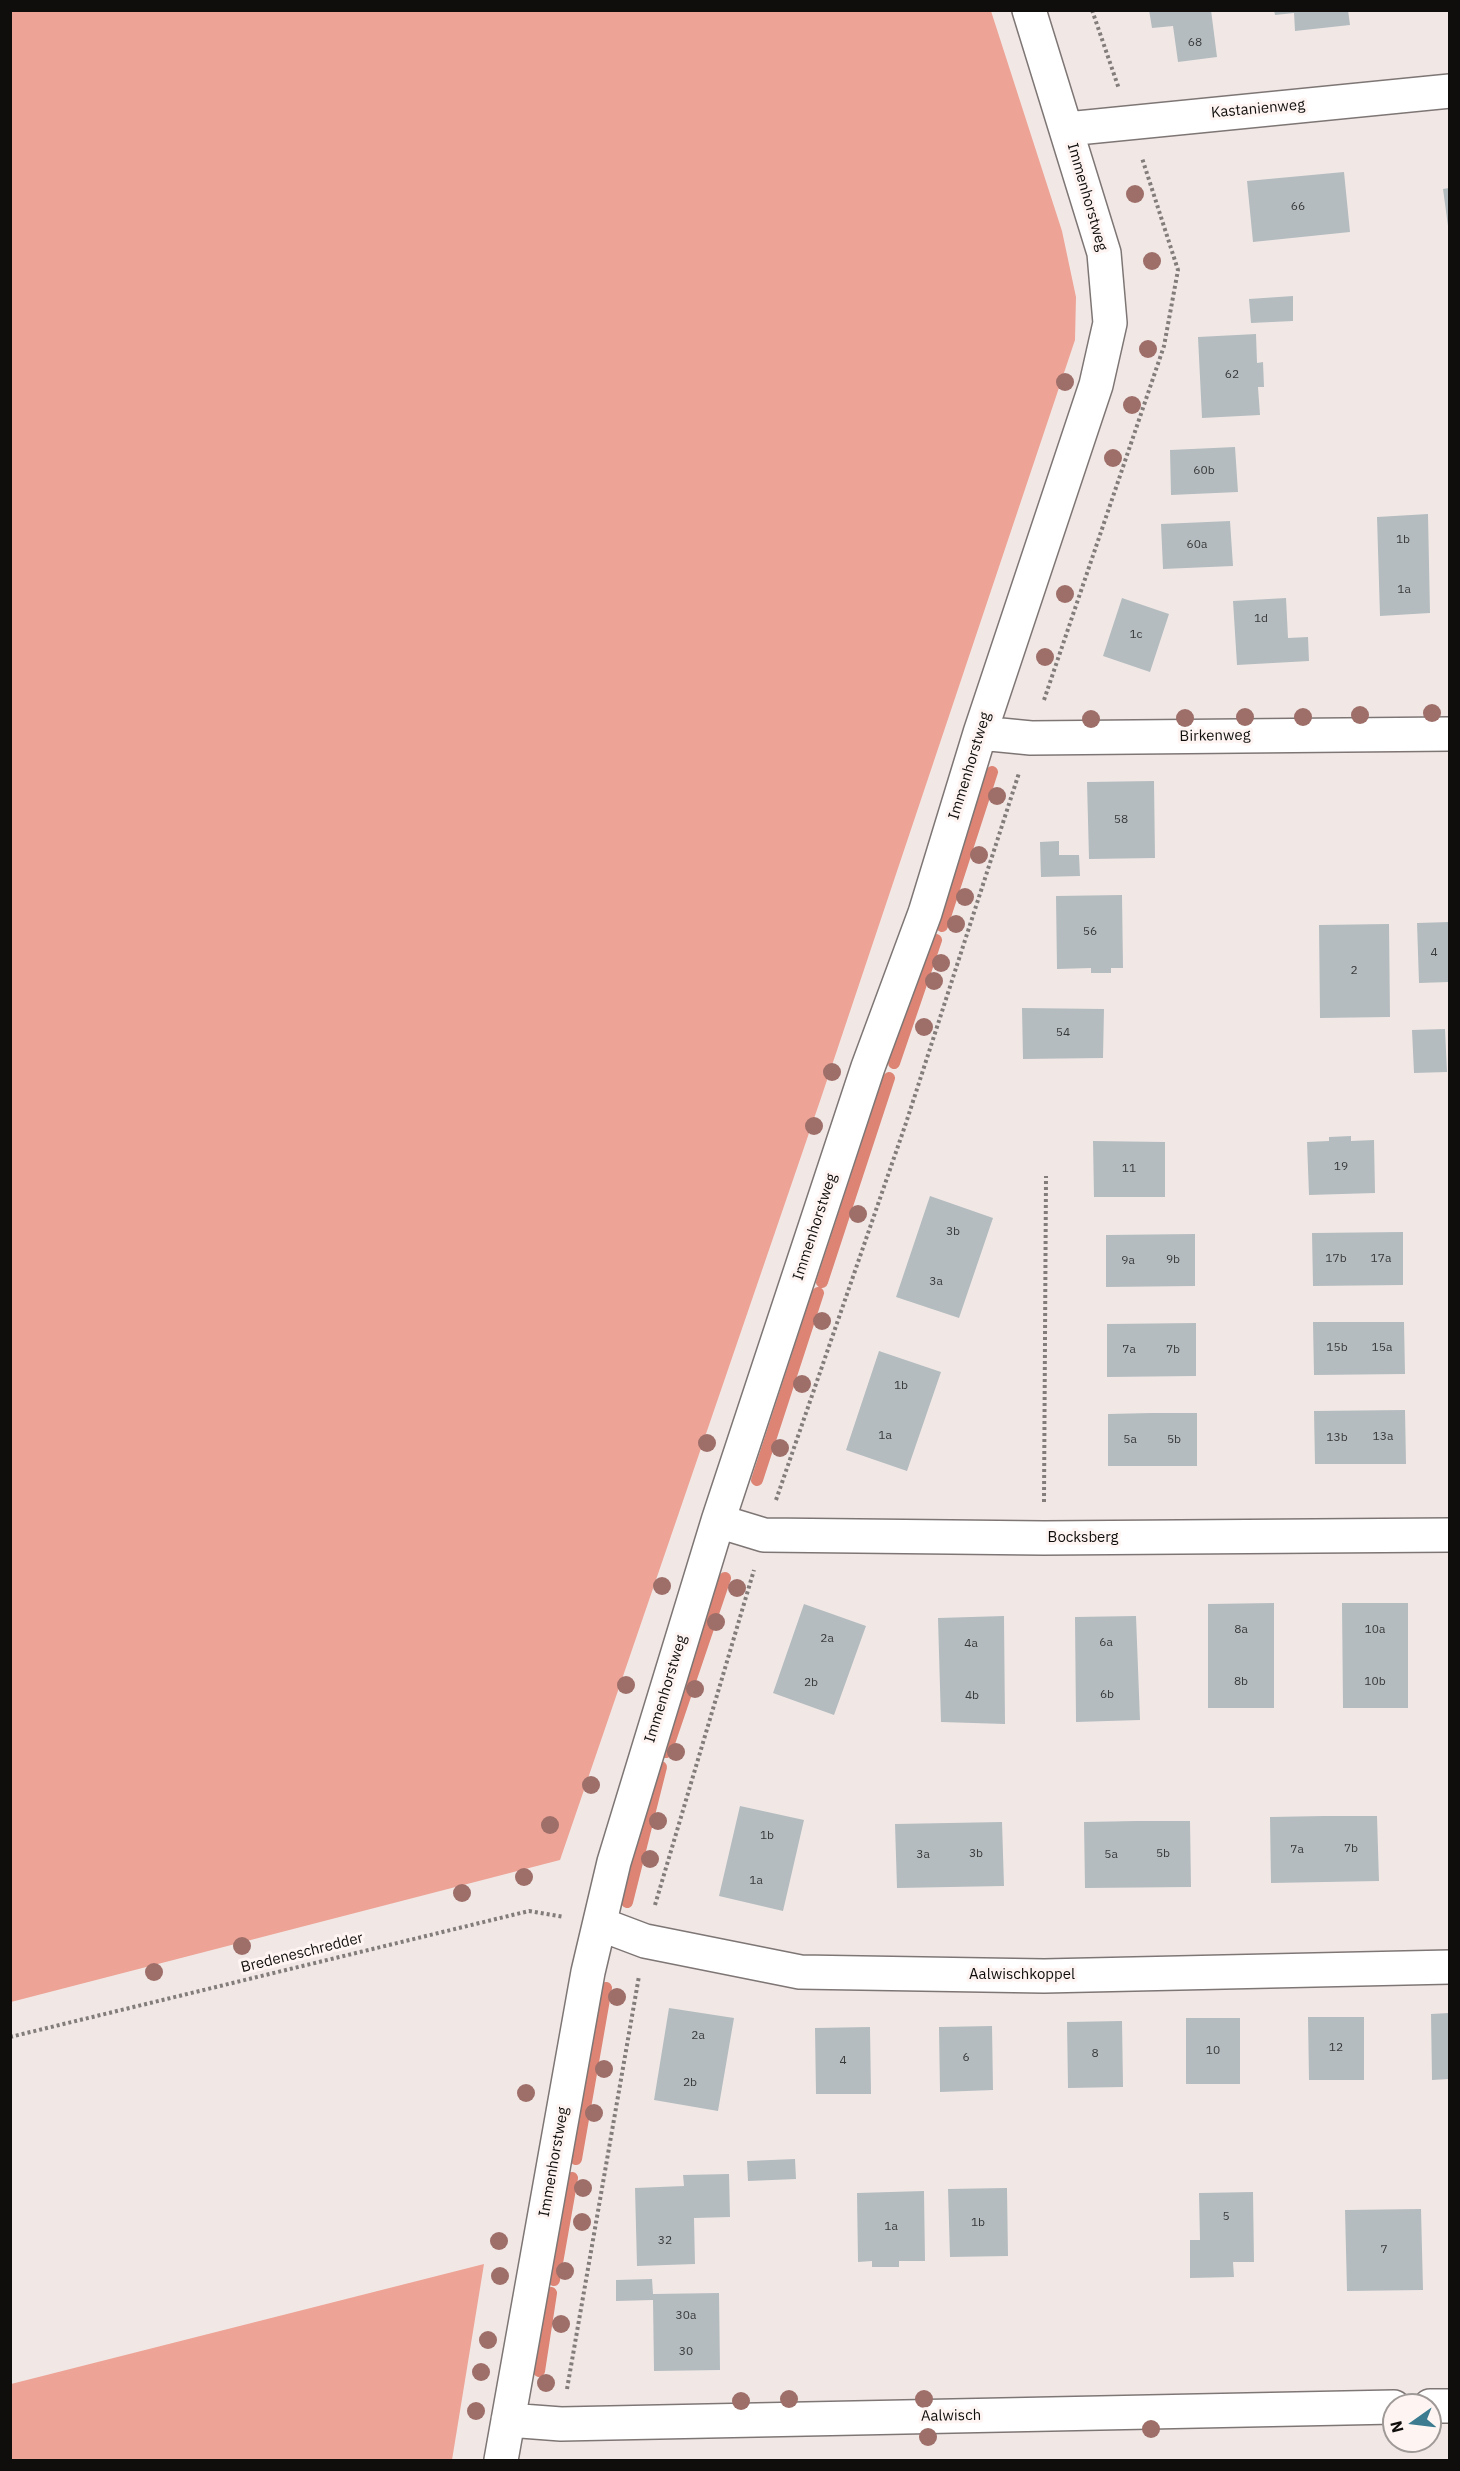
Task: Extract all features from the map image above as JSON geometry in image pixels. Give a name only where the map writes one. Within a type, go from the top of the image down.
[{"type":"street","name":"Immenhorstweg","points":[[501,2460],[588,1972],[614,1862],[718,1521],[868,1067],[925,913],[980,733],[1096,385],[1110,323],[1104,253],[1029,10]]},
{"type":"street","name":"Kastanienweg","points":[[1067,129],[1449,91]]},
{"type":"street","name":"Birkenweg","points":[[980,733],[1030,738],[1449,734]]},
{"type":"street","name":"Bocksberg","points":[[718,1521],[764,1535],[1044,1538],[1449,1535]]},
{"type":"street","name":"Aalwischkoppel","points":[[600,1924],[645,1941],[800,1972],[1044,1976],[1449,1967]]},
{"type":"street","name":"Aalwisch","points":[[508,2420],[561,2424],[1382,2407]]},
{"type":"path","points":[[561,2424],[645,1941],[764,1535],[906,1123],[1030,738],[1164,346],[1178,270],[1092,10]]},
{"type":"path","points":[[1044,1538],[1046,1176]]},
{"type":"path","name":"Bredeneschredder","points":[[10,2037],[529,1911],[600,1924]]},
{"type":"shaded area","points":[[11,10],[991,11],[1062,231],[1076,297],[1075,340],[820,1101],[560,1860],[11,2002]]},
{"type":"shaded area","points":[[484,2264],[452,2460],[11,2460],[11,2384]]},
{"type":"building","points":[[1149,10],[1211,10],[1217,57],[1178,62],[1173,26],[1152,28]]},
{"type":"building","points":[[1274,10],[1348,10],[1350,25],[1295,31],[1294,13],[1275,15]]},
{"type":"building","points":[[1344,172],[1350,232],[1253,242],[1247,181]]},
{"type":"building","points":[[1449,188],[1449,226],[1448,226],[1443,189]]},
{"type":"building","points":[[1293,296],[1293,321],[1251,323],[1249,299]]},
{"type":"building","points":[[1256,334],[1257,363],[1263,362],[1264,387],[1258,387],[1260,415],[1202,418],[1198,337]]},
{"type":"building","points":[[1235,447],[1238,492],[1171,495],[1170,450]]},
{"type":"building","points":[[1428,514],[1430,613],[1380,616],[1377,517]]},
{"type":"building","points":[[1230,521],[1233,566],[1163,569],[1161,524]]},
{"type":"building","points":[[1122,598],[1169,614],[1150,672],[1103,656]]},
{"type":"building","points":[[1286,598],[1288,638],[1308,637],[1309,661],[1237,665],[1233,601]]},
{"type":"building","points":[[1154,781],[1155,858],[1089,859],[1087,782]]},
{"type":"building","points":[[1059,841],[1059,855],[1079,855],[1080,876],[1041,877],[1040,842]]},
{"type":"building","points":[[1122,895],[1123,968],[1111,968],[1111,973],[1091,973],[1091,968],[1057,969],[1056,896]]},
{"type":"building","points":[[1449,922],[1449,982],[1419,983],[1417,923]]},
{"type":"building","points":[[1389,924],[1390,1017],[1320,1018],[1319,925]]},
{"type":"building","points":[[1022,1008],[1104,1009],[1103,1058],[1023,1059]]},
{"type":"building","points":[[1445,1029],[1447,1072],[1414,1073],[1412,1030]]},
{"type":"building","points":[[1351,1136],[1351,1141],[1374,1140],[1375,1193],[1309,1195],[1307,1142],[1329,1141],[1329,1137]]},
{"type":"building","points":[[1093,1141],[1165,1142],[1165,1197],[1094,1197]]},
{"type":"building","points":[[930,1196],[993,1218],[959,1318],[896,1297]]},
{"type":"building","points":[[1403,1232],[1403,1285],[1313,1286],[1312,1233]]},
{"type":"building","points":[[1195,1234],[1195,1286],[1106,1287],[1106,1235]]},
{"type":"building","points":[[1313,1322],[1404,1322],[1405,1374],[1314,1375]]},
{"type":"building","points":[[1196,1323],[1196,1376],[1107,1377],[1107,1324]]},
{"type":"building","points":[[879,1351],[941,1372],[907,1471],[846,1450]]},
{"type":"building","points":[[1405,1410],[1406,1464],[1315,1464],[1314,1411]]},
{"type":"building","points":[[1197,1413],[1197,1466],[1108,1466],[1108,1414]]},
{"type":"building","points":[[1274,1603],[1274,1708],[1208,1708],[1208,1604]]},
{"type":"building","points":[[1342,1603],[1408,1603],[1408,1708],[1343,1708]]},
{"type":"building","points":[[804,1604],[866,1626],[834,1715],[773,1693]]},
{"type":"building","points":[[1004,1616],[1005,1724],[941,1722],[938,1618]]},
{"type":"building","points":[[1136,1616],[1140,1720],[1076,1722],[1075,1617]]},
{"type":"building","points":[[740,1806],[804,1820],[783,1911],[719,1896]]},
{"type":"building","points":[[1377,1816],[1379,1881],[1271,1883],[1270,1817]]},
{"type":"building","points":[[1190,1821],[1191,1887],[1085,1888],[1084,1822]]},
{"type":"building","points":[[1002,1822],[1004,1886],[897,1888],[895,1824]]},
{"type":"building","points":[[669,2008],[734,2018],[718,2111],[654,2100]]},
{"type":"building","points":[[1449,2013],[1449,2079],[1432,2080],[1431,2014]]},
{"type":"building","points":[[1308,2017],[1364,2017],[1364,2080],[1309,2080]]},
{"type":"building","points":[[1186,2018],[1240,2018],[1240,2084],[1186,2084]]},
{"type":"building","points":[[1122,2021],[1123,2087],[1068,2088],[1067,2022]]},
{"type":"building","points":[[992,2026],[993,2090],[940,2092],[939,2027]]},
{"type":"building","points":[[870,2027],[871,2094],[816,2094],[815,2028]]},
{"type":"building","points":[[795,2159],[796,2179],[748,2181],[747,2161]]},
{"type":"building","points":[[729,2174],[730,2217],[694,2218],[695,2264],[637,2266],[635,2188],[684,2186],[683,2175]]},
{"type":"building","points":[[1007,2188],[1008,2256],[950,2257],[948,2189]]},
{"type":"building","points":[[924,2191],[925,2261],[899,2261],[899,2267],[872,2267],[872,2261],[858,2262],[857,2193]]},
{"type":"building","points":[[1253,2192],[1254,2262],[1233,2262],[1234,2277],[1190,2278],[1190,2240],[1200,2240],[1199,2193]]},
{"type":"building","points":[[1421,2209],[1423,2290],[1347,2291],[1345,2210]]},
{"type":"building","points":[[652,2279],[653,2294],[719,2293],[720,2370],[654,2371],[653,2300],[616,2301],[616,2280]]},
{"type":"waterway","points":[[942,926],[992,772]]},
{"type":"waterway","points":[[894,1063],[936,940]]},
{"type":"waterway","points":[[822,1282],[889,1078]]},
{"type":"waterway","points":[[757,1480],[818,1293]]},
{"type":"waterway","points":[[666,1752],[725,1578]]},
{"type":"waterway","points":[[627,1902],[661,1767]]},
{"type":"waterway","points":[[576,2159],[606,1988]]},
{"type":"waterway","points":[[554,2280],[572,2178]]},
{"type":"waterway","points":[[539,2371],[551,2293]]}]
